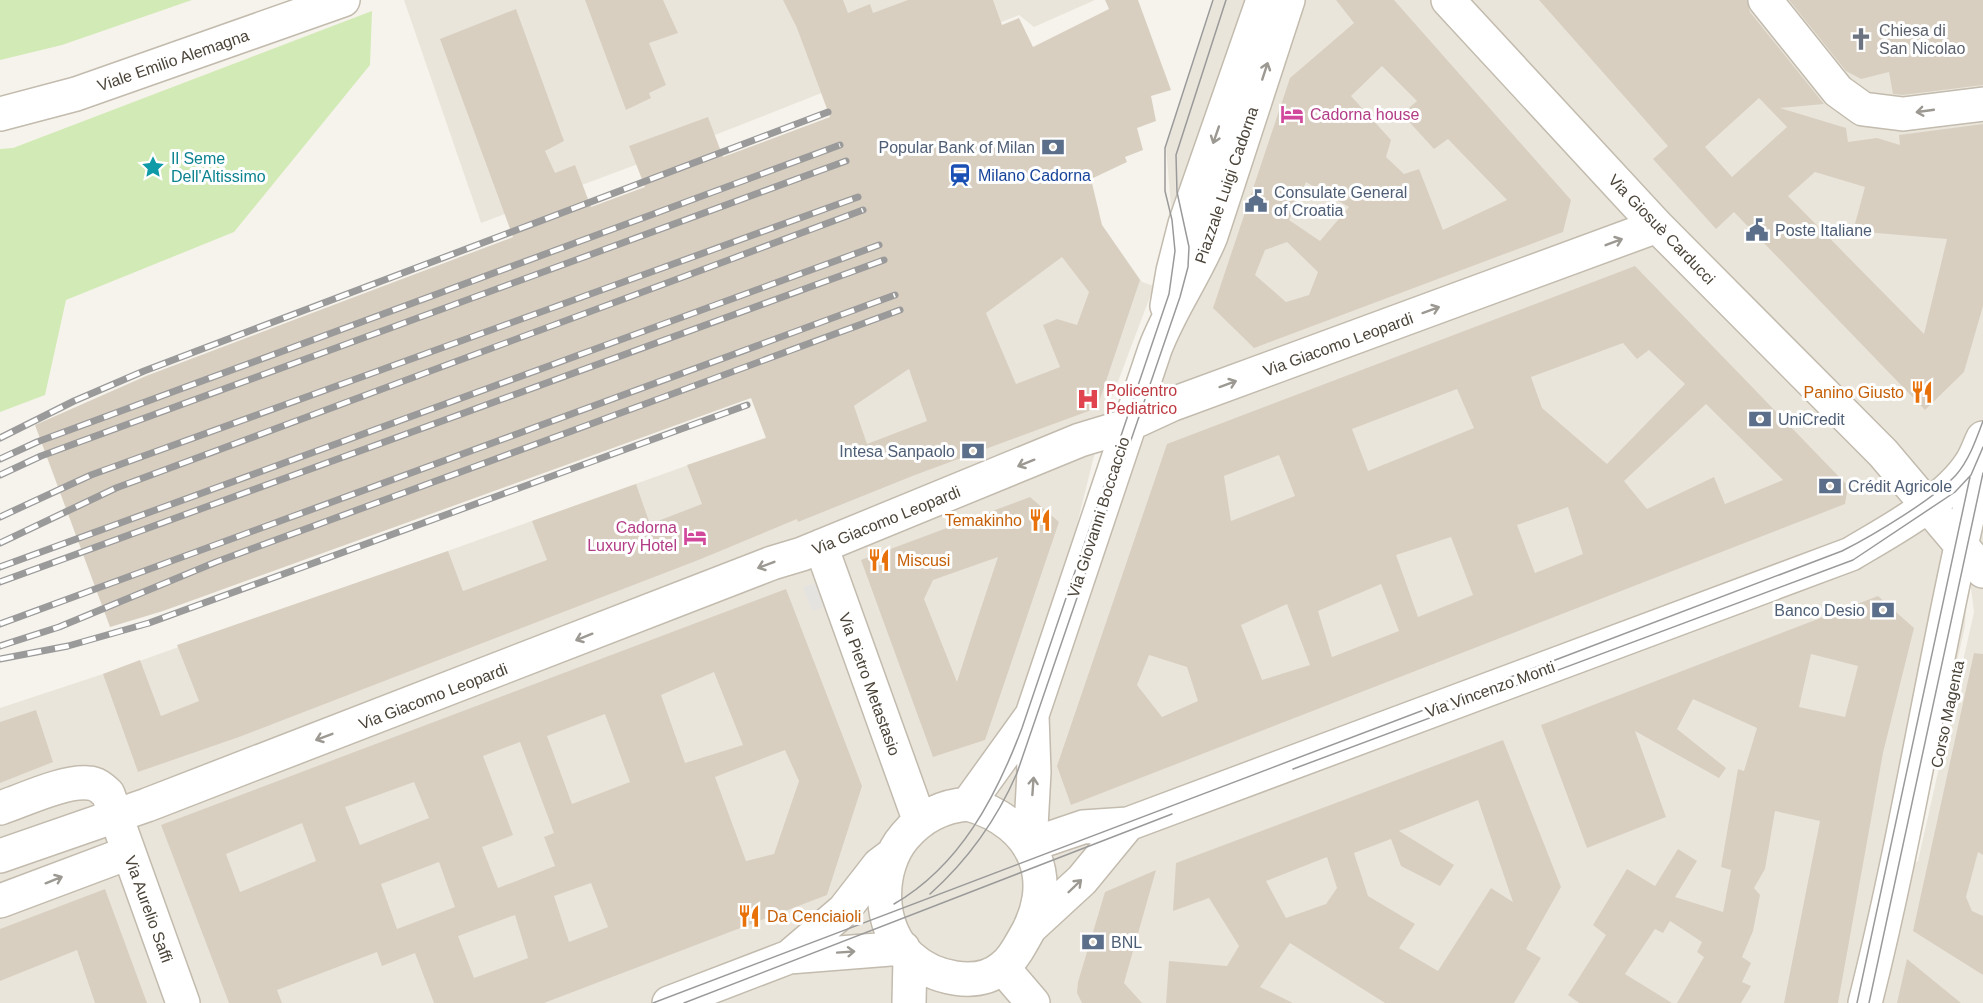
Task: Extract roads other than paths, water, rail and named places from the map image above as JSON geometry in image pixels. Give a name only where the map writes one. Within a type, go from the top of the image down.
[{"type":"street","name":"Viale Emilio Alemagna","points":[[0,114],[76,94],[343,0]]},
{"type":"street","name":"Piazzale Luigi Cadorna","points":[[1166,320],[1170,283],[1185,224],[1263,0]]},
{"type":"street","name":"Piazzale Luigi Cadorna","points":[[1166,320],[1196,272],[1211,236],[1288,0]]},
{"type":"street","name":"Via Giosuè Carducci","points":[[1448,0],[1657,226],[1883,453],[1960,546]]},
{"type":"street","points":[[1765,0],[1803,44],[1838,91],[1863,109],[1903,114],[1983,104]]},
{"type":"street","name":"Via Giacomo Leopardi","points":[[0,856],[115,816],[821,546],[1080,440],[1129,424],[1173,404],[1657,226]]},
{"type":"street","name":"Via Giovanni Boccaccio","points":[[968,804],[1032,715],[1166,320]]},
{"type":"street","name":"Via Vincenzo Monti","points":[[1030,845],[1083,827],[1128,824],[1851,554],[1927,505],[1956,481],[1971,463],[1983,438]]},
{"type":"street","name":"Corso Magenta","points":[[1864,1003],[1948,612],[1960,546],[1983,450]]},
{"type":"street","name":"Via Pietro Metastasio","points":[[821,546],[920,822]]},
{"type":"street","points":[[1960,546],[1983,571]]},
{"type":"street","name":"Corso Magenta","points":[[1894,868],[1915,858],[1967,623],[1969,605],[1960,546]]},
{"type":"street","name":"Via Giovanni Boccaccio","points":[[1030,845],[1034,772],[1032,715]]},
{"type":"street","points":[[0,808],[70,785],[88,783],[99,786],[108,794],[115,816]]},
{"type":"street","points":[[909,1003],[906,953],[890,922],[884,895],[885,881],[892,854],[899,842],[920,822],[953,806],[968,804],[996,815],[1017,829],[1030,845],[1039,868],[1037,905],[1032,926],[985,983]]},
{"type":"street","name":"Via Aurelio Saffi","points":[[115,816],[183,1003]]},
{"type":"street","name":"Via Vincenzo Monti","points":[[1032,926],[1082,879],[1128,824]]},
{"type":"street","points":[[0,901],[128,853]]},
{"type":"street","points":[[789,957],[844,910],[879,865],[892,854]]},
{"type":"street","points":[[669,1003],[789,957],[906,953],[948,977],[985,983],[1033,1003]]},
{"type":"tram line","points":[[894,904],[917,888],[957,850],[987,804],[1022,728],[1169,294],[1175,251],[1172,220],[1165,191],[1165,148],[1213,0]]},
{"type":"tram line","points":[[930,894],[957,867],[991,823],[1017,773],[1180,297],[1188,267],[1189,247],[1177,192],[1176,155],[1226,0]]},
{"type":"tram line","points":[[653,1003],[1842,551],[1902,516],[1946,485],[1965,463],[1983,421]]},
{"type":"tram line","points":[[1293,769],[1853,560],[1955,492],[1971,475],[1983,447]]},
{"type":"tram line","points":[[1869,1003],[1983,473]]},
{"type":"tram line","points":[[1857,1003],[1970,477]]},
{"type":"tram line","points":[[684,1003],[1172,814]]},
{"type":"railway","points":[[0,438],[74,401],[144,371],[828,112]]},
{"type":"railway","points":[[0,459],[37,442],[840,145]]},
{"type":"railway","points":[[0,475],[41,456],[846,161]]},
{"type":"railway","points":[[0,517],[91,475],[858,197]]},
{"type":"railway","points":[[0,543],[116,488],[863,210]]},
{"type":"railway","points":[[0,567],[879,245]]},
{"type":"railway","points":[[0,582],[884,260]]},
{"type":"railway","points":[[0,624],[895,295]]},
{"type":"railway","points":[[0,646],[59,627],[216,562],[900,310]]},
{"type":"railway","points":[[0,659],[68,646],[149,623],[747,405]]},
{"type":"place","name":"Chiesa di San Nicolao","points":[[1861,39]]},
{"type":"place","name":"Cadorna house","points":[[1292,114]]},
{"type":"place","name":"Popular Bank of Milan","points":[[1053,147]]},
{"type":"place","name":"Il Seme Dell'Altissimo","points":[[153,167]]},
{"type":"place","name":"Milano Cadorna","points":[[960,175]]},
{"type":"place","name":"Consulate General of Croatia","points":[[1256,201]]},
{"type":"place","name":"Poste Italiane","points":[[1757,230]]},
{"type":"place","name":"Panino Giusto","points":[[1922,392]]},
{"type":"place","name":"Policentro Pediatrico","points":[[1088,399]]},
{"type":"place","name":"UniCredit","points":[[1760,419]]},
{"type":"place","name":"Intesa Sanpaolo","points":[[973,451]]},
{"type":"place","name":"Crédit Agricole","points":[[1830,486]]},
{"type":"place","name":"Temakinho","points":[[1040,520]]},
{"type":"place","name":"Cadorna Luxury Hotel","points":[[695,536]]},
{"type":"place","name":"Miscusi","points":[[879,560]]},
{"type":"place","name":"Banco Desio","points":[[1883,610]]},
{"type":"place","name":"Da Cenciaioli","points":[[749,916]]},
{"type":"place","name":"BNL","points":[[1093,942]]}]
